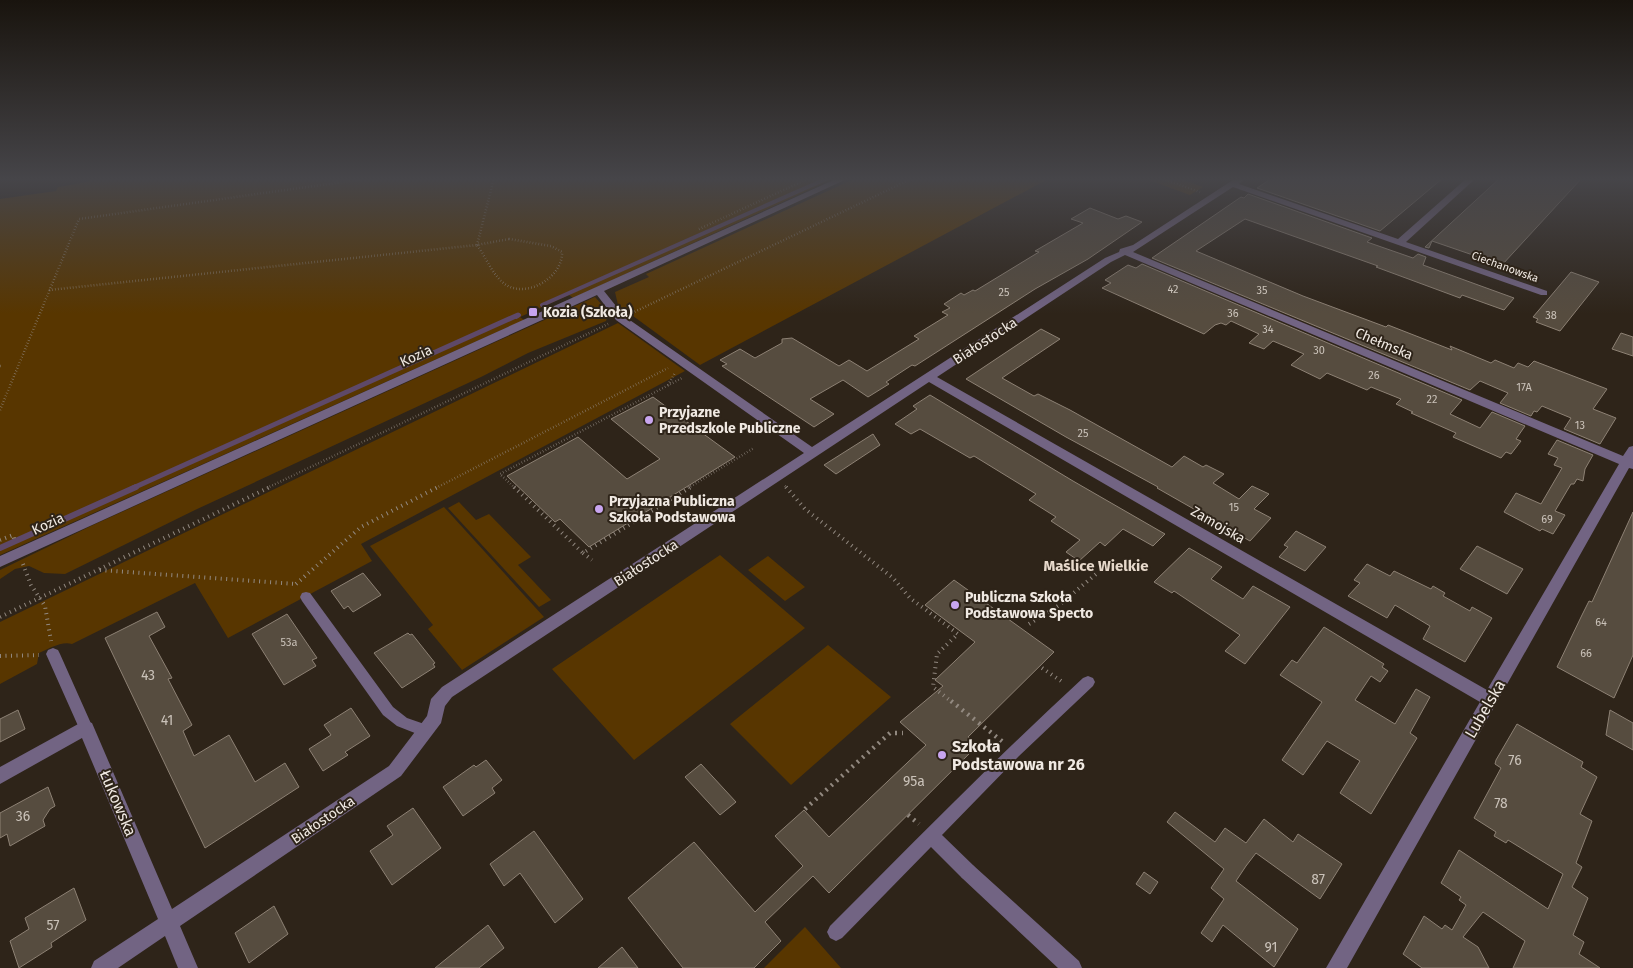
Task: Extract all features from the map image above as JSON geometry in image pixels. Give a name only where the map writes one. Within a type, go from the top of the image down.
[{"type":"street","name":"Kozia","points":[[0,562],[747,223]]},
{"type":"street","name":"Białostocka","points":[[101,968],[395,771],[434,718],[437,704],[447,692],[1123,251],[1136,247],[1174,223]]},
{"type":"street","name":"Ciechanowska","points":[[1345,223],[1544,293]]},
{"type":"street","points":[[1400,242],[1421,223]]},
{"type":"street","name":"Chełmska","points":[[1123,251],[1631,459]]},
{"type":"street","points":[[599,291],[618,316],[678,367],[812,453]]},
{"type":"street","name":"Zamojska","points":[[930,378],[1490,700]]},
{"type":"street","name":"Lubelska","points":[[1336,968],[1631,459]]},
{"type":"street","points":[[0,776],[86,728]]},
{"type":"street","name":"Łukowska","points":[[86,728],[188,968]]},
{"type":"street","points":[[968,872],[1072,968]]},
{"type":"lane","points":[[306,596],[388,711],[402,722],[425,731]]},
{"type":"lane","points":[[52,654],[86,728]]},
{"type":"lane","points":[[836,932],[925,830],[1088,682]]},
{"type":"lane","points":[[925,830],[968,872]]},
{"type":"path","points":[[0,410],[77,223]]},
{"type":"path","points":[[50,290],[478,245],[509,239],[551,246],[562,252],[563,261],[559,268],[540,284],[516,289],[507,286],[478,245],[483,223]]},
{"type":"path","points":[[630,314],[819,223]]},
{"type":"path","points":[[0,617],[615,321]]},
{"type":"path","points":[[668,385],[678,367]]},
{"type":"path","points":[[98,570],[296,584],[361,528],[678,367]]},
{"type":"path","points":[[592,560],[500,474],[686,376]]},
{"type":"path","points":[[583,553],[754,448]]},
{"type":"path","points":[[777,478],[805,509],[892,578],[910,598],[958,634],[937,654],[933,687],[1014,751]]},
{"type":"path","points":[[0,540],[13,535]]},
{"type":"path","points":[[0,656],[52,654],[45,606],[25,573],[20,553]]},
{"type":"path","points":[[1029,624],[1046,615],[1076,593],[1102,569]]},
{"type":"path","points":[[296,584],[306,596]]},
{"type":"path","points":[[1042,668],[1077,692]]},
{"type":"path","points":[[805,809],[890,733],[903,732]]},
{"type":"path","points":[[908,815],[925,830]]},
{"type":"shaded area","points":[[0,223],[736,223],[573,298],[569,295],[520,317],[524,320],[0,555]]},
{"type":"shaded area","points":[[757,223],[965,223],[700,365],[618,305],[615,292],[649,277],[646,274]]},
{"type":"shaded area","points":[[595,297],[608,315],[606,321],[528,353],[481,377],[195,510],[65,574],[44,573],[29,566],[15,569],[0,579],[0,570],[91,526]]},
{"type":"shaded area","points":[[618,323],[685,371],[361,544],[372,561],[228,638],[195,583],[72,644],[59,644],[39,653],[37,664],[0,684],[0,622]]},
{"type":"shaded area","points":[[459,502],[476,520],[489,514],[531,557],[518,565],[551,600],[539,607],[448,508]]},
{"type":"shaded area","points":[[444,507],[544,617],[462,670],[428,629],[433,625],[370,546]]},
{"type":"shaded area","points":[[720,555],[805,628],[634,760],[552,669]]},
{"type":"shaded area","points":[[768,556],[805,587],[785,601],[748,570]]},
{"type":"shaded area","points":[[828,645],[891,697],[791,785],[730,724]]},
{"type":"shaded area","points":[[805,927],[841,968],[764,968]]},
{"type":"building","points":[[1083,223],[1140,223],[1088,259],[1035,289],[915,366],[912,365],[886,382],[889,384],[868,397],[843,380],[810,399],[834,414],[814,427],[722,366],[727,364],[720,360],[740,349],[755,358],[782,343],[782,339],[792,338],[839,366],[849,360],[867,371],[919,339],[914,336],[948,315],[942,312],[950,308],[944,304],[961,293],[964,295],[973,290],[975,291],[1039,252],[1035,251]]},
{"type":"building","points":[[1203,223],[1239,223],[1196,251],[1303,296],[1386,327],[1388,325],[1452,350],[1450,346],[1491,363],[1495,360],[1514,368],[1518,363],[1528,367],[1534,361],[1607,389],[1593,409],[1616,418],[1600,444],[1564,429],[1571,418],[1542,406],[1537,412],[1534,411],[1531,416],[1500,403],[1508,393],[1480,381],[1470,390],[1152,258]]},
{"type":"building","points":[[1257,223],[1330,223],[1372,238],[1367,242],[1413,258],[1418,254],[1426,257],[1423,265],[1514,298],[1504,310],[1462,295],[1460,298],[1376,267],[1378,266]]},
{"type":"building","points":[[1358,223],[1389,223],[1380,231]]},
{"type":"building","points":[[1451,223],[1540,223],[1502,265],[1432,241],[1429,248],[1425,247]]},
{"type":"building","points":[[1142,264],[1462,400],[1450,414],[1480,428],[1492,412],[1525,426],[1516,439],[1521,441],[1511,454],[1506,452],[1501,458],[1453,437],[1456,433],[1411,413],[1413,412],[1396,404],[1401,399],[1371,387],[1367,390],[1327,373],[1320,379],[1291,365],[1304,354],[1273,341],[1264,349],[1249,343],[1259,334],[1231,321],[1226,325],[1221,323],[1215,325],[1204,334],[1102,288],[1111,283],[1105,280],[1128,265],[1136,268]]},
{"type":"building","points":[[1571,272],[1599,282],[1560,331],[1536,322],[1538,319],[1533,317]]},
{"type":"building","points":[[1041,329],[1060,339],[1002,378],[1034,396],[1038,394],[1070,410],[1172,467],[1184,456],[1203,467],[1206,465],[1224,474],[1213,483],[1239,499],[1252,486],[1269,494],[1254,509],[1271,518],[1250,541],[966,379]]},
{"type":"building","points":[[1621,333],[1633,337],[1633,356],[1612,349]]},
{"type":"building","points":[[930,395],[1165,534],[1153,546],[1123,529],[1105,546],[1100,542],[1079,561],[1066,552],[1080,540],[1051,521],[1056,517],[1029,500],[1036,494],[974,456],[970,458],[920,429],[911,434],[895,424],[917,409],[913,406]]},
{"type":"building","points":[[653,397],[735,457],[589,547],[560,519],[555,522],[507,476],[578,437],[627,479],[660,459],[611,419]]},
{"type":"building","points":[[873,434],[880,445],[836,474],[824,465]]},
{"type":"building","points":[[1557,440],[1593,455],[1585,469],[1583,481],[1577,479],[1574,484],[1571,484],[1555,511],[1565,515],[1553,534],[1542,529],[1540,531],[1504,512],[1516,493],[1541,504],[1562,468],[1554,465],[1558,458],[1548,454]]},
{"type":"building","points":[[1633,512],[1633,655],[1614,698],[1557,667],[1589,601],[1592,602]]},
{"type":"building","points":[[1296,531],[1326,547],[1305,571],[1279,557],[1288,547],[1284,545]]},
{"type":"building","points":[[1477,546],[1523,569],[1507,594],[1460,569]]},
{"type":"building","points":[[1189,548],[1222,567],[1211,579],[1243,599],[1253,586],[1290,607],[1245,664],[1225,651],[1240,635],[1174,591],[1172,593],[1154,582]]},
{"type":"building","points":[[1367,564],[1390,576],[1394,571],[1431,589],[1433,586],[1445,593],[1443,596],[1470,611],[1472,607],[1492,618],[1465,662],[1423,639],[1430,626],[1395,605],[1387,618],[1348,596],[1360,583],[1354,580]]},
{"type":"building","points":[[363,573],[381,595],[353,612],[348,606],[344,609],[331,591]]},
{"type":"building","points":[[954,580],[1054,652],[968,737],[978,745],[829,893],[813,876],[765,922],[781,941],[754,968],[683,968],[628,898],[694,842],[755,912],[803,866],[775,836],[804,810],[829,837],[926,745],[900,722],[943,686],[935,680],[975,642],[925,605]]},
{"type":"building","points":[[157,612],[165,627],[149,636],[172,678],[168,679],[192,725],[183,731],[194,756],[229,735],[255,782],[285,763],[299,787],[205,848],[105,638]]},
{"type":"building","points":[[287,614],[317,658],[312,660],[316,666],[284,685],[252,634]]},
{"type":"building","points":[[1324,627],[1384,664],[1382,667],[1388,671],[1380,682],[1371,676],[1355,700],[1395,724],[1416,689],[1430,697],[1410,733],[1417,738],[1371,814],[1340,793],[1360,761],[1327,741],[1303,775],[1282,760],[1322,702],[1280,675],[1292,660],[1297,663]]},
{"type":"building","points":[[408,633],[412,634],[435,663],[433,664],[435,667],[402,688],[374,653]]},
{"type":"building","points":[[351,708],[370,736],[345,752],[348,755],[323,771],[309,749],[331,735],[324,725]]},
{"type":"building","points":[[18,710],[25,729],[0,742],[0,719]]},
{"type":"building","points":[[1610,710],[1633,723],[1633,750],[1606,735]]},
{"type":"building","points":[[1517,724],[1583,762],[1581,767],[1597,777],[1580,814],[1592,821],[1576,863],[1582,867],[1572,887],[1588,898],[1573,935],[1584,942],[1579,954],[1600,968],[1513,968],[1525,941],[1483,912],[1463,937],[1478,947],[1489,968],[1422,968],[1403,954],[1424,916],[1442,929],[1445,925],[1452,930],[1466,905],[1459,900],[1461,897],[1441,883],[1459,850],[1548,909],[1563,874],[1508,840],[1506,843],[1494,836],[1496,832],[1474,818],[1501,768],[1495,764],[1496,760]]},
{"type":"building","points":[[486,760],[502,780],[492,788],[495,793],[463,816],[443,787],[474,765],[476,767]]},
{"type":"building","points":[[701,764],[736,802],[720,815],[685,777]]},
{"type":"building","points":[[48,787],[55,806],[50,809],[43,820],[45,826],[10,846],[7,834],[0,838],[0,813]]},
{"type":"building","points":[[413,808],[441,848],[392,885],[370,851],[393,835],[387,826]]},
{"type":"building","points":[[1175,812],[1215,842],[1225,828],[1246,843],[1264,819],[1293,842],[1298,834],[1342,864],[1320,899],[1256,853],[1236,881],[1298,929],[1274,967],[1223,925],[1212,942],[1201,933],[1224,899],[1211,888],[1224,869],[1167,822]]},
{"type":"building","points":[[534,831],[583,899],[555,923],[520,873],[504,886],[490,864]]},
{"type":"building","points":[[1144,872],[1158,882],[1150,894],[1136,884]]},
{"type":"building","points":[[74,888],[86,920],[51,943],[52,947],[19,968],[10,941],[29,929],[25,918]]},
{"type":"building","points":[[274,906],[288,934],[249,963],[235,933]]},
{"type":"building","points":[[488,925],[504,948],[479,968],[435,968]]},
{"type":"building","points":[[622,947],[638,968],[598,968]]},
{"type":"waterway","points":[[542,305],[726,223]]},
{"type":"waterway","points":[[133,488],[518,315]]},
{"type":"waterway","points":[[0,548],[136,487]]},
{"type":"place","name":"Kozia (Szkoła)","points":[[533,312]]},
{"type":"place","name":"Przyjazne Przedszkole Publiczne","points":[[649,420]]},
{"type":"place","name":"Przyjazna Publiczna Szkoła Podstawowa","points":[[599,509]]},
{"type":"place","name":"Publiczna Szkoła Podstawowa Specto","points":[[955,605]]},
{"type":"place","name":"Szkoła Podstawowa nr 26","points":[[942,755]]},
{"type":"district","name":"Maślice Wielkie","points":[[1096,566]]}]
